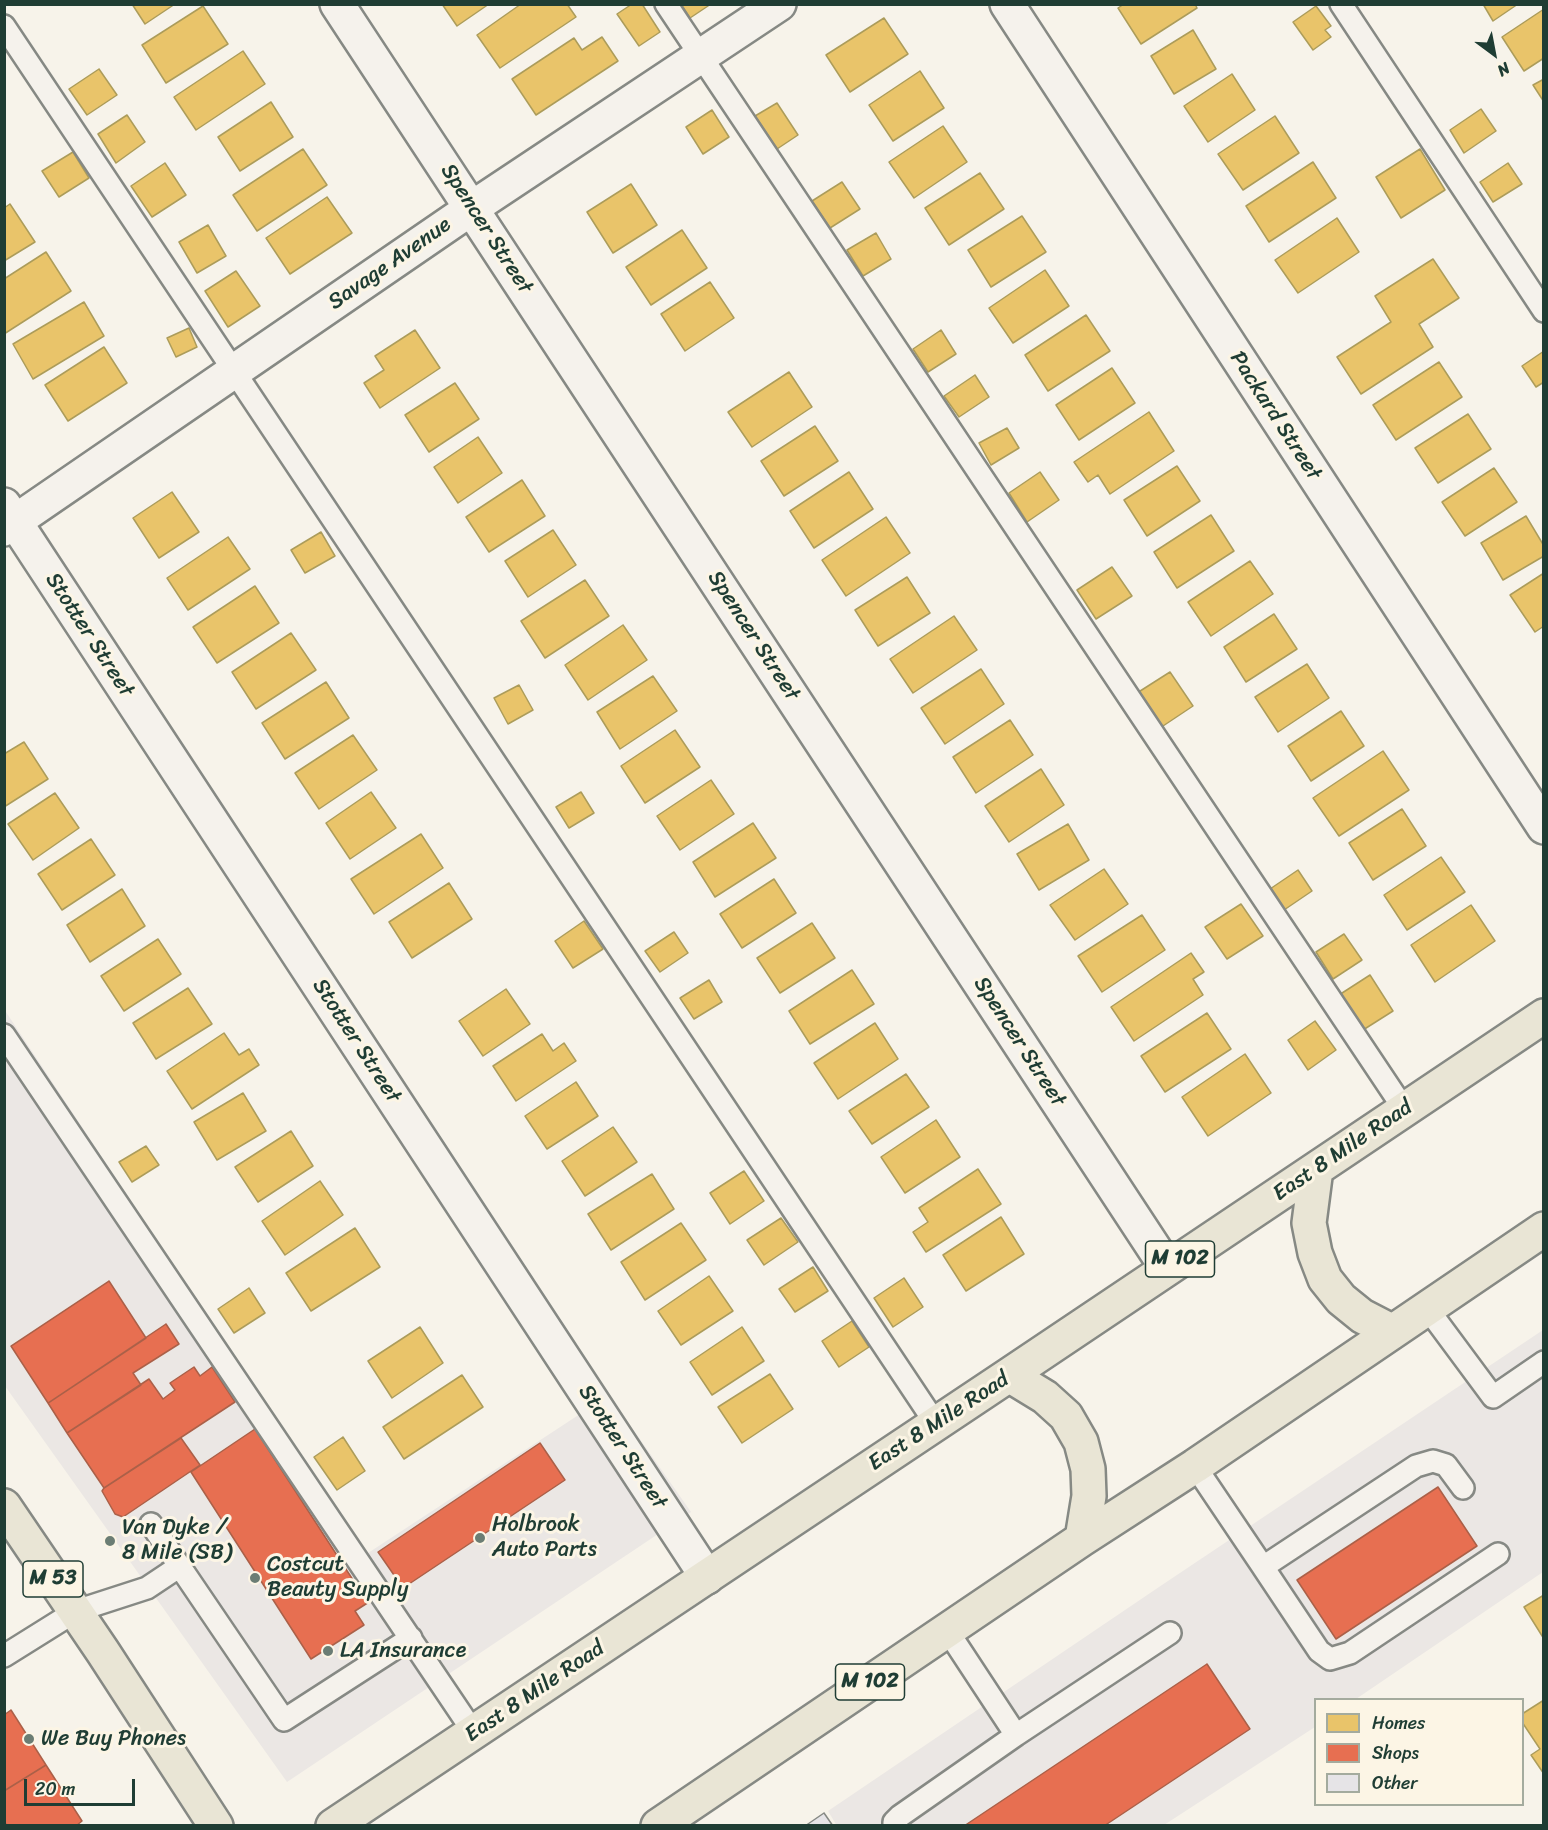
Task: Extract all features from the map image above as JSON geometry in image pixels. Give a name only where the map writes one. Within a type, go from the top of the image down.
[{"type":"main road","name":"East 8 Mile Road","points":[[333,1826],[1010,1376],[1544,1016]]},
{"type":"main road","points":[[1316,1169],[1309,1223],[1315,1253],[1325,1279],[1341,1299],[1362,1316],[1391,1331]]},
{"type":"main road","name":"M 102","points":[[658,1826],[1544,1229]]},
{"type":"main road","points":[[1010,1376],[1046,1397],[1066,1416],[1081,1442],[1088,1469],[1089,1496],[1083,1539]]},
{"type":"main road","name":"M 53","points":[[4,1506],[76,1611],[216,1826]]},
{"type":"street","name":"Spencer Street","points":[[337,4],[1167,1268]]},
{"type":"street","name":"Savage Avenue","points":[[8,519],[234,372],[472,208],[779,4]]},
{"type":"street","name":"Packard Street","points":[[1007,4],[1544,827]]},
{"type":"street","name":"Stotter Street","points":[[8,519],[707,1577]]},
{"type":"lane","points":[[666,4],[1404,1109]]},
{"type":"lane","points":[[1341,4],[1544,310]]},
{"type":"lane","points":[[4,26],[936,1424]]},
{"type":"lane","points":[[4,1035],[474,1733]]},
{"type":"lane","points":[[1427,1308],[1493,1397],[1544,1362]]},
{"type":"lane","points":[[1263,1567],[1416,1466],[1433,1461],[1446,1465],[1463,1488]]},
{"type":"lane","points":[[1195,1466],[1319,1651],[1330,1659],[1350,1653],[1498,1554]]},
{"type":"lane","points":[[152,1524],[284,1720],[411,1638]]},
{"type":"lane","points":[[4,1656],[76,1611],[147,1588],[180,1566]]},
{"type":"lane","points":[[947,1630],[1016,1735]]},
{"type":"lane","points":[[894,1826],[894,1822],[900,1816],[1016,1735],[1170,1633]]},
{"type":"shaded area","points":[[4,1009],[365,1555],[609,1395],[691,1512],[287,1782],[5,1386]]},
{"type":"shaded area","points":[[1543,1330],[1543,1572],[1357,1698],[1314,1698],[1314,1728],[1164,1825],[837,1826],[828,1811]]},
{"type":"building: Homes","points":[[132,4],[175,4],[145,24]]},
{"type":"building: Homes","points":[[442,4],[489,4],[457,26]]},
{"type":"building: Homes","points":[[521,4],[567,4],[576,17],[500,68],[477,35]]},
{"type":"building: Homes","points":[[632,4],[642,4],[660,32],[639,46],[617,14]]},
{"type":"building: Homes","points":[[681,4],[711,4],[690,18]]},
{"type":"building: Homes","points":[[1124,4],[1195,4],[1197,8],[1141,44],[1118,8]]},
{"type":"building: Homes","points":[[1483,4],[1518,4],[1493,21]]},
{"type":"building: Homes","points":[[203,6],[228,44],[166,83],[142,45]]},
{"type":"building: Homes","points":[[1316,6],[1331,26],[1325,30],[1331,37],[1313,50],[1293,22]]},
{"type":"building: Homes","points":[[1544,9],[1544,58],[1524,71],[1502,37]]},
{"type":"building: Homes","points":[[884,18],[908,54],[850,92],[826,55]]},
{"type":"building: Homes","points":[[1193,30],[1216,69],[1174,94],[1151,56]]},
{"type":"building: Homes","points":[[602,37],[618,61],[536,115],[512,79],[574,38],[582,50]]},
{"type":"building: Homes","points":[[243,51],[265,84],[196,130],[174,97]]},
{"type":"building: Homes","points":[[99,69],[117,95],[87,115],[69,89]]},
{"type":"building: Homes","points":[[920,71],[944,108],[893,141],[869,105]]},
{"type":"building: Homes","points":[[1232,74],[1255,110],[1208,142],[1184,106]]},
{"type":"building: Homes","points":[[1544,79],[1544,102],[1533,85]]},
{"type":"building: Homes","points":[[271,102],[293,137],[240,171],[218,137]]},
{"type":"building: Homes","points":[[777,103],[798,135],[777,149],[755,116]]},
{"type":"building: Homes","points":[[1481,109],[1496,131],[1464,153],[1450,130]]},
{"type":"building: Homes","points":[[712,110],[729,137],[703,154],[686,127]]},
{"type":"building: Homes","points":[[127,115],[145,142],[116,163],[98,134]]},
{"type":"building: Homes","points":[[1275,116],[1299,153],[1243,190],[1218,154]]},
{"type":"building: Homes","points":[[943,126],[967,162],[914,198],[889,162]]},
{"type":"building: Homes","points":[[303,149],[327,185],[257,231],[233,195]]},
{"type":"building: Homes","points":[[1420,149],[1445,190],[1401,218],[1376,177]]},
{"type":"building: Homes","points":[[73,152],[89,178],[59,197],[42,171]]},
{"type":"building: Homes","points":[[1313,162],[1336,198],[1269,242],[1246,206]]},
{"type":"building: Homes","points":[[165,163],[186,195],[152,217],[131,186]]},
{"type":"building: Homes","points":[[1508,163],[1522,184],[1493,202],[1480,182]]},
{"type":"building: Homes","points":[[980,173],[1004,209],[949,245],[925,208]]},
{"type":"building: Homes","points":[[842,182],[860,209],[830,228],[812,201]]},
{"type":"building: Homes","points":[[631,184],[657,225],[613,253],[587,212]]},
{"type":"building: Homes","points":[[327,197],[352,233],[290,274],[266,238]]},
{"type":"building: Homes","points":[[10,204],[35,242],[4,261],[4,208]]},
{"type":"building: Homes","points":[[1022,216],[1046,252],[991,287],[968,250]]},
{"type":"building: Homes","points":[[1337,218],[1359,252],[1298,293],[1275,260]]},
{"type":"building: Homes","points":[[208,225],[226,256],[197,273],[179,242]]},
{"type":"building: Homes","points":[[682,230],[707,268],[651,305],[626,267]]},
{"type":"building: Homes","points":[[876,233],[891,259],[863,276],[847,250]]},
{"type":"building: Homes","points":[[46,252],[71,291],[4,334],[4,279]]},
{"type":"building: Homes","points":[[1433,259],[1459,298],[1419,324],[1433,347],[1361,394],[1337,357],[1391,322],[1375,296]]},
{"type":"building: Homes","points":[[1045,270],[1069,306],[1013,343],[989,308]]},
{"type":"building: Homes","points":[[236,271],[260,306],[228,327],[205,291]]},
{"type":"building: Homes","points":[[710,282],[734,318],[685,351],[661,314]]},
{"type":"building: Homes","points":[[84,302],[104,336],[33,379],[13,344]]},
{"type":"building: Homes","points":[[1086,315],[1110,351],[1048,391],[1025,355]]},
{"type":"building: Homes","points":[[189,328],[197,347],[176,357],[167,338]]},
{"type":"building: Homes","points":[[415,330],[440,368],[380,408],[364,383],[384,370],[375,356]]},
{"type":"building: Homes","points":[[941,330],[956,354],[928,372],[913,349]]},
{"type":"building: Homes","points":[[104,347],[127,383],[68,421],[45,385]]},
{"type":"building: Homes","points":[[1544,351],[1544,382],[1536,387],[1522,366]]},
{"type":"building: Homes","points":[[1439,362],[1462,397],[1396,440],[1373,405]]},
{"type":"building: Homes","points":[[1112,368],[1135,403],[1079,440],[1056,405]]},
{"type":"building: Homes","points":[[789,372],[812,407],[752,447],[728,412]]},
{"type":"building: Homes","points":[[975,375],[989,397],[959,417],[944,396]]},
{"type":"building: Homes","points":[[455,383],[479,419],[429,452],[405,415]]},
{"type":"building: Homes","points":[[1149,412],[1174,451],[1110,494],[1098,475],[1088,482],[1074,462]]},
{"type":"building: Homes","points":[[1468,414],[1491,449],[1438,483],[1415,448]]},
{"type":"building: Homes","points":[[815,426],[838,461],[784,496],[761,461]]},
{"type":"building: Homes","points":[[1007,428],[1019,448],[991,465],[979,443]]},
{"type":"building: Homes","points":[[478,437],[502,473],[458,503],[434,467]]},
{"type":"building: Homes","points":[[1177,466],[1200,501],[1147,536],[1124,500]]},
{"type":"building: Homes","points":[[1494,468],[1517,502],[1465,536],[1442,502]]},
{"type":"building: Homes","points":[[849,472],[873,509],[814,548],[790,511]]},
{"type":"building: Homes","points":[[1040,472],[1059,500],[1027,522],[1009,493]]},
{"type":"building: Homes","points":[[522,480],[545,516],[489,552],[466,517]]},
{"type":"building: Homes","points":[[172,492],[199,532],[159,558],[133,518]]},
{"type":"building: Homes","points":[[1211,515],[1234,551],[1177,588],[1154,552]]},
{"type":"building: Homes","points":[[1526,516],[1544,546],[1544,556],[1503,580],[1481,543]]},
{"type":"building: Homes","points":[[886,517],[910,553],[846,596],[822,560]]},
{"type":"building: Homes","points":[[553,530],[576,565],[528,597],[505,561]]},
{"type":"building: Homes","points":[[321,532],[335,556],[305,573],[291,550]]},
{"type":"building: Homes","points":[[228,537],[250,569],[188,610],[167,578]]},
{"type":"building: Homes","points":[[1250,561],[1273,594],[1211,636],[1188,602]]},
{"type":"building: Homes","points":[[1112,567],[1132,596],[1096,619],[1077,590]]},
{"type":"building: Homes","points":[[1544,573],[1544,626],[1535,632],[1510,595]]},
{"type":"building: Homes","points":[[907,577],[930,613],[878,646],[855,610]]},
{"type":"building: Homes","points":[[585,580],[609,616],[545,658],[521,621]]},
{"type":"building: Homes","points":[[255,586],[279,623],[217,663],[193,627]]},
{"type":"building: Homes","points":[[1274,614],[1297,649],[1246,682],[1224,647]]},
{"type":"building: Homes","points":[[954,616],[977,650],[913,693],[890,659]]},
{"type":"building: Homes","points":[[623,625],[647,660],[588,700],[565,665]]},
{"type":"building: Homes","points":[[291,633],[316,670],[256,709],[232,672]]},
{"type":"building: Homes","points":[[1307,664],[1329,698],[1278,732],[1255,697]]},
{"type":"building: Homes","points":[[981,669],[1004,704],[945,744],[921,708]]},
{"type":"building: Homes","points":[[1170,672],[1193,706],[1160,728],[1137,693]]},
{"type":"building: Homes","points":[[653,676],[677,711],[620,749],[597,712]]},
{"type":"building: Homes","points":[[326,682],[349,718],[285,759],[262,723]]},
{"type":"building: Homes","points":[[519,685],[533,710],[508,724],[494,698]]},
{"type":"building: Homes","points":[[1341,711],[1364,746],[1311,781],[1288,746]]},
{"type":"building: Homes","points":[[1010,720],[1033,755],[976,793],[953,757]]},
{"type":"building: Homes","points":[[675,730],[700,767],[645,803],[621,766]]},
{"type":"building: Homes","points":[[353,735],[377,770],[319,809],[295,773]]},
{"type":"building: Homes","points":[[24,742],[48,779],[4,807],[4,754]]},
{"type":"building: Homes","points":[[1383,751],[1409,790],[1339,836],[1313,798]]},
{"type":"building: Homes","points":[[1041,769],[1064,805],[1009,842],[985,806]]},
{"type":"building: Homes","points":[[711,780],[734,814],[680,850],[657,816]]},
{"type":"building: Homes","points":[[371,792],[396,828],[350,859],[326,823]]},
{"type":"building: Homes","points":[[581,792],[594,813],[569,828],[556,807]]},
{"type":"building: Homes","points":[[55,793],[79,828],[33,860],[8,824]]},
{"type":"building: Homes","points":[[1402,809],[1426,846],[1373,880],[1349,843]]},
{"type":"building: Homes","points":[[753,823],[776,858],[715,897],[693,862]]},
{"type":"building: Homes","points":[[1068,824],[1089,860],[1039,890],[1017,854]]},
{"type":"building: Homes","points":[[421,834],[443,868],[374,914],[351,879]]},
{"type":"building: Homes","points":[[91,839],[115,875],[62,910],[38,874]]},
{"type":"building: Homes","points":[[1441,857],[1465,892],[1407,930],[1384,895]]},
{"type":"building: Homes","points":[[1104,869],[1128,904],[1075,940],[1050,905]]},
{"type":"building: Homes","points":[[1298,870],[1312,891],[1284,910],[1270,889]]},
{"type":"building: Homes","points":[[774,879],[796,913],[742,948],[720,914]]},
{"type":"building: Homes","points":[[449,883],[472,919],[412,958],[389,922]]},
{"type":"building: Homes","points":[[122,889],[145,926],[90,962],[67,925]]},
{"type":"building: Homes","points":[[1241,904],[1263,936],[1227,959],[1205,927]]},
{"type":"building: Homes","points":[[1471,905],[1495,941],[1435,982],[1411,945]]},
{"type":"building: Homes","points":[[1142,915],[1165,950],[1102,992],[1078,956]]},
{"type":"building: Homes","points":[[584,921],[603,949],[573,968],[555,941]]},
{"type":"building: Homes","points":[[812,923],[835,958],[780,993],[757,958]]},
{"type":"building: Homes","points":[[674,932],[688,953],[660,972],[645,951]]},
{"type":"building: Homes","points":[[1344,934],[1362,960],[1333,979],[1316,952]]},
{"type":"building: Homes","points":[[158,939],[181,974],[124,1011],[101,976]]},
{"type":"building: Homes","points":[[1191,953],[1204,972],[1193,979],[1203,995],[1134,1041],[1111,1007]]},
{"type":"building: Homes","points":[[852,970],[874,1004],[810,1044],[789,1011]]},
{"type":"building: Homes","points":[[1370,975],[1393,1011],[1363,1030],[1339,995]]},
{"type":"building: Homes","points":[[709,980],[722,1002],[694,1019],[680,998]]},
{"type":"building: Homes","points":[[188,988],[212,1024],[156,1059],[133,1023]]},
{"type":"building: Homes","points":[[506,989],[530,1024],[483,1056],[459,1021]]},
{"type":"building: Homes","points":[[1207,1013],[1231,1049],[1165,1092],[1141,1056]]},
{"type":"building: Homes","points":[[1315,1021],[1336,1050],[1308,1070],[1288,1040]]},
{"type":"building: Homes","points":[[875,1023],[898,1059],[838,1099],[814,1063]]},
{"type":"building: Homes","points":[[224,1033],[239,1055],[249,1049],[259,1065],[192,1109],[167,1071]]},
{"type":"building: Homes","points":[[542,1034],[553,1051],[564,1043],[576,1061],[516,1101],[493,1066]]},
{"type":"building: Homes","points":[[1245,1054],[1271,1093],[1208,1136],[1182,1097]]},
{"type":"building: Homes","points":[[906,1074],[929,1107],[872,1144],[849,1111]]},
{"type":"building: Homes","points":[[576,1082],[598,1116],[547,1149],[525,1116]]},
{"type":"building: Homes","points":[[243,1093],[266,1131],[217,1160],[194,1122]]},
{"type":"building: Homes","points":[[936,1120],[960,1157],[905,1193],[881,1157]]},
{"type":"building: Homes","points":[[613,1127],[637,1162],[585,1196],[562,1161]]},
{"type":"building: Homes","points":[[291,1131],[313,1166],[258,1202],[235,1167]]},
{"type":"building: Homes","points":[[146,1146],[159,1165],[132,1182],[119,1162]]},
{"type":"building: Homes","points":[[978,1169],[1001,1204],[926,1252],[913,1232],[928,1222],[919,1208]]},
{"type":"building: Homes","points":[[744,1171],[764,1201],[730,1224],[710,1193]]},
{"type":"building: Homes","points":[[652,1174],[674,1209],[611,1250],[588,1214]]},
{"type":"building: Homes","points":[[320,1181],[343,1215],[285,1255],[262,1221]]},
{"type":"building: Homes","points":[[1001,1217],[1024,1254],[966,1291],[943,1255]]},
{"type":"building: Homes","points":[[781,1218],[798,1242],[764,1265],[747,1240]]},
{"type":"building: Homes","points":[[681,1223],[706,1260],[645,1300],[621,1262]]},
{"type":"building: Homes","points":[[355,1228],[380,1267],[311,1311],[286,1273]]},
{"type":"building: Homes","points":[[813,1267],[828,1291],[795,1312],[779,1289]]},
{"type":"building: Homes","points":[[709,1276],[733,1311],[681,1345],[658,1311]]},
{"type":"building: Homes","points":[[904,1278],[923,1307],[893,1327],[874,1298]]},
{"type":"building: Homes","points":[[249,1288],[265,1313],[234,1333],[218,1309]]},
{"type":"building: Homes","points":[[852,1321],[869,1347],[839,1367],[822,1341]]},
{"type":"building: Homes","points":[[420,1327],[443,1363],[392,1398],[368,1361]]},
{"type":"building: Homes","points":[[742,1327],[764,1361],[712,1395],[690,1362]]},
{"type":"building: Homes","points":[[770,1374],[793,1409],[742,1443],[718,1407]]},
{"type":"building: Homes","points":[[462,1375],[483,1407],[404,1459],[383,1427]]},
{"type":"building: Homes","points":[[343,1437],[365,1471],[337,1490],[314,1457]]},
{"type":"building: Homes","points":[[1544,1595],[1544,1639],[1524,1607]]},
{"type":"building: Homes","points":[[1544,1700],[1544,1774],[1531,1755],[1540,1749],[1524,1725],[1524,1713]]},
{"type":"building: Shops","points":[[109,1281],[146,1338],[48,1403],[11,1346]]},
{"type":"building: Shops","points":[[166,1324],[179,1344],[133,1373],[141,1385],[67,1433],[48,1403]]},
{"type":"building: Shops","points":[[194,1367],[200,1376],[212,1367],[235,1402],[104,1488],[67,1433],[149,1379],[163,1399],[175,1390],[170,1383]]},
{"type":"building: Shops","points":[[255,1429],[355,1583],[351,1585],[356,1592],[361,1589],[369,1602],[355,1611],[364,1625],[311,1659],[191,1472]]},
{"type":"building: Shops","points":[[181,1438],[200,1465],[123,1517],[115,1514],[102,1491],[104,1488]]},
{"type":"building: Shops","points":[[540,1443],[565,1480],[403,1588],[378,1552]]},
{"type":"building: Shops","points":[[1438,1487],[1477,1546],[1336,1639],[1297,1580]]},
{"type":"building: Shops","points":[[1207,1664],[1250,1729],[1104,1826],[964,1826]]},
{"type":"building: Shops","points":[[11,1710],[46,1765],[4,1791],[4,1715]]},
{"type":"building: Shops","points":[[46,1765],[82,1821],[76,1826],[7,1826],[4,1821],[4,1791]]},
{"type":"building: Other","points":[[824,1813],[833,1826],[805,1826]]},
{"type":"place","name":"Holbrook Auto Parts","points":[[480,1538]]},
{"type":"place","name":"Van Dyke / 8 Mile (SB)","points":[[110,1541]]},
{"type":"place","name":"Costcut Beauty Supply","points":[[255,1578]]},
{"type":"place","name":"LA Insurance","points":[[328,1651]]},
{"type":"place","name":"We Buy Phones","points":[[29,1739]]}]
